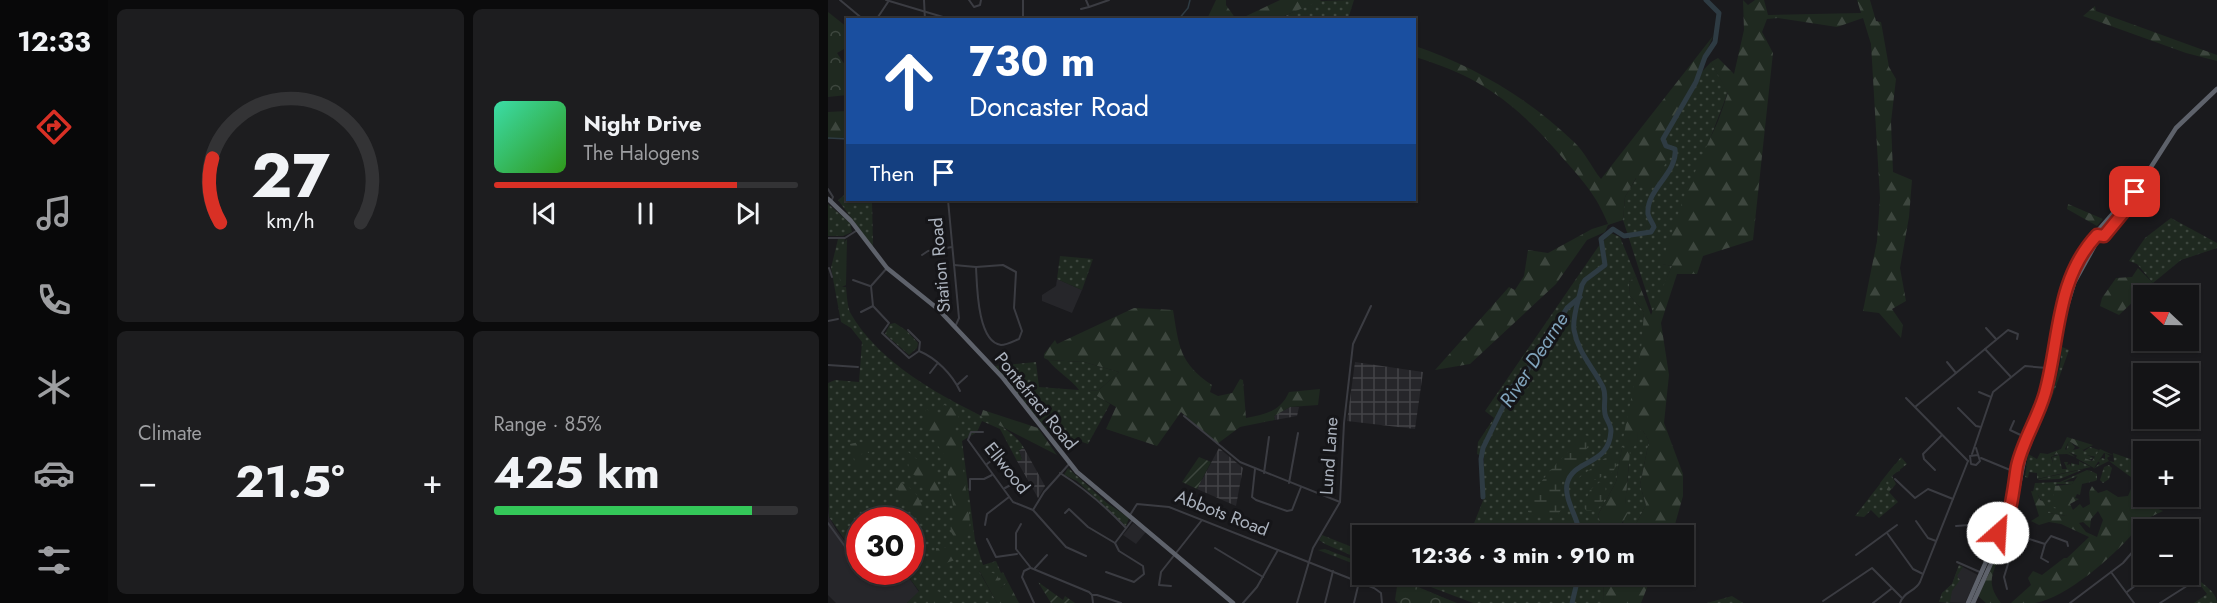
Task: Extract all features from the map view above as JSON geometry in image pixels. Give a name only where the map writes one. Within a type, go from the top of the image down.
[{"type":"highway","points":[[2066,299],[2100,236],[2135,192],[2176,128],[2217,89]]},
{"type":"highway","points":[[1968,603],[1975,593],[2017,500],[2019,472],[2027,438],[2048,401],[2060,316],[2089,243],[2113,211],[2141,183]]},
{"type":"highway","name":"Pontefract Road","points":[[830,200],[851,221],[888,268],[956,327],[1016,392],[1070,464],[1233,603]]},
{"type":"highway","points":[[2089,243],[2095,236],[2100,236]]},
{"type":"highway","points":[[2019,472],[2034,428]]},
{"type":"highway","points":[[1973,603],[1982,573],[2002,533]]},
{"type":"street","points":[[840,0],[863,18]]},
{"type":"street","points":[[924,0],[925,18]]},
{"type":"street","points":[[969,0],[974,7],[980,5],[981,0]]},
{"type":"street","points":[[1023,0],[1023,18]]},
{"type":"street","points":[[1086,0],[1089,7]]},
{"type":"street","points":[[1081,9],[1109,0]]},
{"type":"street","points":[[877,18],[887,1],[945,18]]},
{"type":"street","name":"Pontefract Road","points":[[828,189],[833,197],[830,200]]},
{"type":"street","name":"Station Road","points":[[948,201],[959,318],[956,327]]},
{"type":"street","points":[[828,238],[844,238],[856,231]]},
{"type":"street","points":[[922,255],[928,251],[952,247]]},
{"type":"street","points":[[954,265],[976,267],[1003,264],[1016,272],[1014,308],[1022,331],[1019,339],[1000,345],[985,330],[979,310],[976,267]]},
{"type":"street","points":[[829,268],[832,277]]},
{"type":"street","points":[[888,268],[871,286],[873,306],[889,322],[882,333],[909,358],[920,351]]},
{"type":"street","points":[[853,280],[871,286]]},
{"type":"street","points":[[861,312],[873,306]]},
{"type":"street","name":"Lund Lane","points":[[1297,603],[1308,562],[1318,538],[1340,502],[1344,423],[1353,344],[1371,306]]},
{"type":"street","points":[[828,321],[838,321],[838,315]]},
{"type":"street","points":[[1986,328],[1996,339]]},
{"type":"street","points":[[908,330],[920,342],[920,351]]},
{"type":"street","points":[[1915,407],[2008,330],[2018,334],[2017,339]]},
{"type":"street","points":[[1984,349],[2011,377]]},
{"type":"street","points":[[920,351],[933,358],[960,390]]},
{"type":"street","points":[[1947,362],[1956,372]]},
{"type":"street","points":[[828,365],[853,364],[858,367]]},
{"type":"street","points":[[930,373],[937,364]]},
{"type":"street","points":[[1900,603],[1902,598],[1917,587],[1923,574],[1966,471],[1968,461],[1976,447],[1993,392],[2027,366],[2051,371]]},
{"type":"street","points":[[957,385],[967,376]]},
{"type":"street","points":[[1980,392],[1991,397]]},
{"type":"street","points":[[1906,398],[1968,461],[1976,465]]},
{"type":"street","points":[[1958,408],[1976,426],[1982,427]]},
{"type":"street","points":[[1184,416],[1240,462],[1340,502]]},
{"type":"street","points":[[2014,421],[2009,432],[2027,438]]},
{"type":"street","name":"Ellwood","points":[[965,432],[969,434],[976,431],[983,432]]},
{"type":"street","points":[[1288,483],[1298,433]]},
{"type":"street","name":"Ellwood","points":[[969,434],[969,440],[976,452],[987,464],[992,475],[1005,488],[1009,497],[1019,506],[1033,510],[1066,547],[1086,556]]},
{"type":"street","points":[[1934,468],[1928,465],[1923,454],[1942,434]]},
{"type":"street","points":[[1263,473],[1269,437]]},
{"type":"street","points":[[1976,447],[1979,456],[1976,465]]},
{"type":"street","points":[[997,449],[1002,459]]},
{"type":"street","points":[[987,464],[1000,454]]},
{"type":"street","points":[[1962,454],[1979,456],[1988,462],[2019,472]]},
{"type":"street","points":[[1966,471],[1988,462]]},
{"type":"street","points":[[1033,510],[1044,492],[1070,464]]},
{"type":"street","points":[[1255,469],[1252,497],[1256,500],[1287,511],[1292,510],[1302,487]]},
{"type":"street","name":"Pontefract Road","points":[[1060,473],[1075,481],[1120,519],[1126,528]]},
{"type":"street","points":[[970,490],[970,479],[984,479],[992,475]]},
{"type":"street","points":[[1014,478],[1018,485]]},
{"type":"street","points":[[1895,479],[1915,498]]},
{"type":"street","points":[[1005,488],[1016,482]]},
{"type":"street","points":[[1910,502],[1928,489],[1953,499]]},
{"type":"street","points":[[985,525],[984,515],[1009,497]]},
{"type":"street","name":"Abbots Road","points":[[1132,517],[1137,504],[1156,504],[1352,579]]},
{"type":"street","points":[[1065,513],[1069,509],[1088,527],[1115,543],[1119,551],[1143,566],[1144,574],[1134,582],[1106,572]]},
{"type":"street","points":[[1115,543],[1132,517]]},
{"type":"street","points":[[1159,585],[1161,572],[1202,520]]},
{"type":"street","points":[[1916,521],[1928,538],[1936,541]]},
{"type":"street","points":[[828,523],[846,548]]},
{"type":"street","points":[[1021,524],[1015,542],[1018,554],[1033,568],[1092,595],[1097,594],[1121,603]]},
{"type":"street","points":[[1856,555],[1897,525]]},
{"type":"street","points":[[1956,526],[1975,525],[2014,538],[2020,536],[2045,544]]},
{"type":"street","points":[[1887,533],[1913,568],[1923,574]]},
{"type":"street","points":[[2048,562],[2042,558],[2045,544],[2051,536],[2069,541],[2068,546]]},
{"type":"street","points":[[2007,589],[2004,577],[2014,538]]},
{"type":"street","points":[[987,539],[996,557],[1018,554]]},
{"type":"street","points":[[1215,548],[1263,577]]},
{"type":"street","points":[[1243,603],[1263,577],[1278,549]]},
{"type":"street","points":[[2070,603],[2111,572],[2133,550]]},
{"type":"street","points":[[1034,603],[1022,577],[1024,571],[1033,568],[1047,555]]},
{"type":"street","points":[[1957,562],[1982,573]]},
{"type":"street","points":[[1823,601],[1869,568],[1877,570],[1891,589],[1902,598]]},
{"type":"street","points":[[1325,603],[1333,571]]},
{"type":"street","points":[[2111,572],[2134,603]]},
{"type":"street","points":[[1154,584],[1171,586]]},
{"type":"street","points":[[1354,603],[1358,585]]},
{"type":"street","name":"Abbots Road","points":[[1366,585],[1379,591],[1383,603]]},
{"type":"street","points":[[2127,592],[2136,585]]},
{"type":"street","points":[[2160,603],[2188,585]]},
{"type":"street","points":[[1873,603],[1891,589]]},
{"type":"street","points":[[1092,595],[1093,603]]},
{"type":"shaded area","points":[[1057,279],[1082,290],[1072,313],[1042,301],[1042,295],[1056,286]]},
{"type":"shaded area","points":[[1355,362],[1423,372],[1415,429],[1347,421]]},
{"type":"shaded area","points":[[1290,407],[1299,407],[1297,416],[1275,420],[1274,416]]},
{"type":"shaded area","points":[[1024,448],[1045,486],[1038,498],[1017,461],[1022,460],[1019,450]]},
{"type":"shaded area","points":[[1219,448],[1243,468],[1236,506],[1197,489]]},
{"type":"shaded area","points":[[828,506],[829,517],[846,543],[846,585],[914,585],[919,592],[907,603],[836,603],[828,595]]},
{"type":"shaded area","points":[[1133,523],[1146,532],[1136,544],[1123,535]]},
{"type":"shaded area","points":[[1959,565],[1978,575],[1965,603],[1939,602],[1942,593],[1952,584]]},
{"type":"green space","points":[[1216,0],[1226,0],[1226,5],[1235,18],[1207,18]]},
{"type":"green space","points":[[1280,0],[1322,0],[1279,18],[1242,18]]},
{"type":"green space","points":[[1354,0],[1348,18],[1281,18],[1316,1]]},
{"type":"green space","points":[[1743,0],[1748,5],[1755,0],[1764,0],[1768,15],[1861,13],[1857,0],[1870,0],[1876,21],[1881,22],[1889,67],[1896,79],[1891,122],[1893,172],[1912,180],[1909,217],[1900,268],[1906,301],[1892,309],[1903,325],[1901,338],[1879,313],[1863,311],[1877,241],[1880,198],[1871,44],[1863,18],[1837,27],[1778,18],[1767,19],[1762,32],[1773,53],[1753,240],[1703,256],[1697,274],[1677,274],[1661,323],[1669,375],[1664,423],[1683,474],[1683,496],[1675,525],[1636,525],[1646,505],[1640,485],[1649,441],[1643,431],[1638,430],[1637,443],[1632,449],[1625,445],[1623,439],[1641,350],[1644,312],[1630,296],[1629,282],[1636,276],[1651,315],[1672,266],[1661,264],[1685,194],[1728,93],[1711,62],[1718,58],[1734,74],[1744,30]]},
{"type":"green space","points":[[2095,6],[2096,11],[2217,55],[2217,61],[2186,53],[2083,16]]},
{"type":"green space","points":[[828,12],[846,26],[844,49],[837,53],[846,66],[846,95],[828,97]]},
{"type":"green space","points":[[1713,36],[1696,78],[1661,139],[1670,156],[1651,188],[1636,178],[1625,197],[1623,220],[1608,225],[1605,232],[1587,240],[1556,284],[1470,364],[1435,370],[1509,287],[1515,290],[1524,276],[1528,250],[1548,253],[1592,229],[1608,224],[1599,204],[1588,188],[1529,121],[1479,83],[1416,57],[1416,46],[1479,73],[1539,112],[1582,150],[1601,179]]},
{"type":"green space","points":[[1711,62],[1728,92],[1662,264],[1672,266],[1653,313],[1623,220],[1625,197],[1696,78]]},
{"type":"green space","points":[[846,111],[846,138],[828,139],[828,112]]},
{"type":"green space","points":[[846,194],[846,201],[872,201],[873,247],[838,200]]},
{"type":"green space","points":[[828,204],[850,223],[852,232],[843,236],[828,236]]},
{"type":"green space","points":[[2068,204],[2103,219],[2097,226],[2067,209]]},
{"type":"green space","points":[[2171,218],[2217,243],[2217,248],[2181,260],[2153,283],[2137,264],[2129,261],[2145,238]]},
{"type":"green space","points":[[1611,233],[1620,237],[1636,276],[1629,282],[1630,296],[1644,312],[1637,443],[1638,429],[1643,431],[1649,441],[1640,485],[1646,505],[1636,525],[1623,525],[1629,464],[1622,448],[1616,482],[1598,515],[1600,525],[1473,525],[1484,498],[1484,457],[1477,454],[1478,442],[1494,418],[1485,411],[1598,247]]},
{"type":"green space","points":[[845,238],[840,275],[842,287],[846,287],[850,311],[874,344],[919,381],[1006,430],[1024,448],[1019,450],[1022,460],[1017,461],[1000,429],[982,421],[977,432],[962,441],[975,540],[983,565],[996,561],[1008,582],[1001,588],[979,571],[997,603],[907,603],[919,591],[915,585],[924,585],[924,507],[846,507],[846,541],[829,517],[828,383],[835,380],[859,382],[862,342],[851,328],[841,322],[831,268],[838,239]]},
{"type":"green space","points":[[847,239],[846,285],[842,287],[840,262],[842,248]]},
{"type":"green space","points":[[1060,256],[1093,259],[1082,290],[1057,279]]},
{"type":"green space","points":[[2138,268],[2153,283],[2133,285],[2133,302],[2119,315],[2100,306],[2102,298],[2116,278],[2132,277]]},
{"type":"green space","points":[[1134,308],[1173,310],[1182,353],[1193,369],[1212,385],[1210,392],[1218,396],[1232,393],[1240,379],[1243,380],[1246,418],[1277,408],[1289,392],[1320,389],[1318,405],[1290,407],[1274,416],[1275,420],[1240,427],[1217,444],[1181,412],[1157,446],[1106,429],[1116,407],[1088,391],[1099,390],[1119,372],[1084,362],[1048,360],[1044,358],[1044,354],[1055,340],[1057,344]]},
{"type":"green space","points":[[895,323],[907,331],[918,343],[917,348],[909,355],[885,334],[890,324]]},
{"type":"green space","points":[[2060,346],[2069,350],[2051,400],[2061,360]]},
{"type":"green space","points":[[1048,360],[1084,362],[1119,372],[1099,390],[1089,391],[1110,404],[1088,444],[1047,430],[995,366],[1036,362],[1039,387],[1079,390]]},
{"type":"green space","points":[[944,405],[956,409],[960,422],[952,425],[959,437],[970,522],[968,536],[956,540],[951,532],[950,522],[955,518],[945,456],[922,422],[926,409],[939,416]]},
{"type":"green space","points":[[983,410],[1038,428],[1057,455],[981,416]]},
{"type":"green space","points":[[1583,435],[1589,436],[1588,447],[1562,481],[1561,510],[1557,516],[1533,515],[1528,512],[1530,501],[1542,481]]},
{"type":"green space","points":[[2067,437],[2093,445],[2083,450],[2069,441],[2065,449],[2075,457],[2067,454],[2045,455],[2061,449]]},
{"type":"green space","points":[[2069,440],[2075,447],[2073,450],[2081,448],[2084,451],[2090,447],[2099,450],[2096,457],[2087,455],[2094,458],[2088,460],[2066,451]]},
{"type":"green space","points":[[859,442],[870,444],[874,452],[861,454],[866,478],[858,472],[850,444]]},
{"type":"green space","points":[[1622,447],[1630,451],[1625,507],[1628,513],[1622,525],[1600,525],[1598,515],[1616,482]]},
{"type":"green space","points":[[2100,449],[2113,455],[2104,453],[2094,468],[2076,458],[2077,455],[2092,461]]},
{"type":"green space","points":[[907,451],[935,474],[944,506],[930,494],[930,488],[909,471]]},
{"type":"green space","points":[[2040,453],[2055,455],[2051,457],[2053,464],[2052,457],[2059,455],[2062,469],[2067,469],[2064,462],[2068,462],[2067,465],[2070,464],[2071,467],[2071,463],[2079,465],[2079,461],[2091,467],[2037,479],[2037,473],[2029,472],[2028,478],[2025,477],[2028,454],[2037,459]]},
{"type":"green space","points":[[2105,453],[2110,456],[2107,458],[2109,461],[2093,469],[2100,463],[2098,461],[2105,459]]},
{"type":"green space","points":[[2113,453],[2133,460],[2133,479],[2109,461],[2114,462]]},
{"type":"green space","points":[[1609,455],[1613,455],[1617,464],[1613,472],[1592,481],[1580,481],[1580,477]]},
{"type":"green space","points":[[1199,457],[1211,462],[1197,489],[1182,482]]},
{"type":"green space","points":[[1901,457],[1907,464],[1892,476],[1896,484],[1889,492],[1898,502],[1879,518],[1871,510],[1864,517],[1855,516]]},
{"type":"green space","points":[[1895,464],[1900,465],[1900,471],[1892,473],[1886,483],[1891,489],[1889,492],[1880,483]]},
{"type":"green space","points":[[2109,465],[2112,468],[2109,479],[2103,483],[2100,480],[2104,467]]},
{"type":"green space","points":[[1068,468],[1107,503],[1129,518],[1126,526],[1077,481],[1064,475]]},
{"type":"green space","points":[[2084,469],[2060,479],[2038,480],[2039,479]]},
{"type":"green space","points":[[2087,470],[2090,471],[2063,482],[2074,481],[2072,484],[2056,484],[2068,513],[2066,516],[2048,513],[2037,493],[2033,492],[2035,483],[2060,482]]},
{"type":"green space","points":[[2090,471],[2092,472],[2097,474],[2095,481]]},
{"type":"green space","points":[[2090,471],[2094,473],[2095,481],[2082,484],[2080,495],[2077,494],[2075,498],[2079,499],[2070,504],[2073,510],[2080,504],[2083,508],[2090,504],[2089,492],[2092,486],[2098,493],[2107,490],[2118,497],[2128,496],[2133,487],[2133,507],[2154,507],[2163,511],[2146,519],[2133,519],[2133,533],[2102,564],[2075,585],[2035,603],[2011,603],[2031,585],[2028,578],[2033,571],[2042,575],[2067,558],[2089,537],[2061,524],[2049,522],[2039,525],[2031,521],[2039,516],[2031,491],[2037,492],[2040,500],[2045,502],[2048,513],[2066,516],[2067,513],[2052,506],[2055,486],[2072,484],[2079,474]],"holes":[[[2098,511],[2103,520],[2097,537],[2086,532],[2079,523],[2083,522],[2090,528],[2091,519]]]},
{"type":"green space","points":[[893,477],[914,492],[922,507],[908,507],[903,502]]},
{"type":"green space","points":[[1600,482],[1605,484],[1605,495],[1602,502],[1596,511],[1587,511],[1583,507],[1590,490]]},
{"type":"green space","points":[[1322,535],[1352,547],[1352,556],[1325,544],[1319,540]]},
{"type":"green space","points":[[936,548],[953,548],[962,558],[936,566]]},
{"type":"green space","points":[[2001,548],[2003,549],[1992,576],[1992,582],[1993,589],[2001,603],[1986,603],[1978,596]]},
{"type":"green space","points":[[1325,549],[1352,559],[1352,563],[1318,550]]},
{"type":"green space","points":[[1959,565],[1963,567],[1957,576],[1960,580],[1952,591],[1950,603],[1939,602],[1942,593],[1952,584]]},
{"type":"green space","points":[[979,570],[997,574],[1001,588],[1008,582],[1019,603],[997,603]]},
{"type":"green space","points":[[2199,581],[2212,591],[2217,603],[2194,603],[2207,594]]},
{"type":"green space","points":[[1038,582],[1063,600],[1065,596],[1075,603],[1051,603]]},
{"type":"green space","points":[[1397,585],[1411,585],[1457,603],[1398,603],[1395,600]]},
{"type":"green space","points":[[1409,585],[1414,585],[1456,603]]},
{"type":"green space","points":[[1425,585],[1604,585],[1603,603],[1473,603]]},
{"type":"green space","points":[[1604,585],[1648,585],[1641,603],[1603,603]]},
{"type":"green space","points":[[938,591],[950,603],[928,603],[931,595]]},
{"type":"green space","points":[[1732,596],[1743,603],[1707,603]]},
{"type":"waterway","points":[[1180,18],[1188,8],[1190,0]]},
{"type":"waterway","name":"River Dearne","points":[[1578,525],[1568,497],[1567,484],[1576,470],[1604,451],[1609,443],[1611,431],[1605,414],[1603,387],[1582,353],[1576,338],[1574,330],[1576,308],[1585,280],[1605,265],[1601,239],[1613,229],[1624,236],[1651,232],[1654,227],[1648,214],[1649,205],[1675,158],[1675,149],[1666,146],[1663,139],[1696,82],[1705,57],[1715,42],[1719,13],[1706,0]]},
{"type":"waterway","points":[[828,138],[846,139]]},
{"type":"waterway","name":"River Dearne","points":[[1483,497],[1481,459],[1483,448],[1513,386],[1527,371],[1567,308],[1580,297]]},
{"type":"waterway","name":"River Dearne","points":[[1572,603],[1576,585]]},
{"type":"route","points":[[1998,533],[2004,524],[2012,500],[2020,455],[2045,393],[2055,330],[2063,299],[2089,243],[2097,235],[2104,236],[2136,197],[2135,192]]}]
